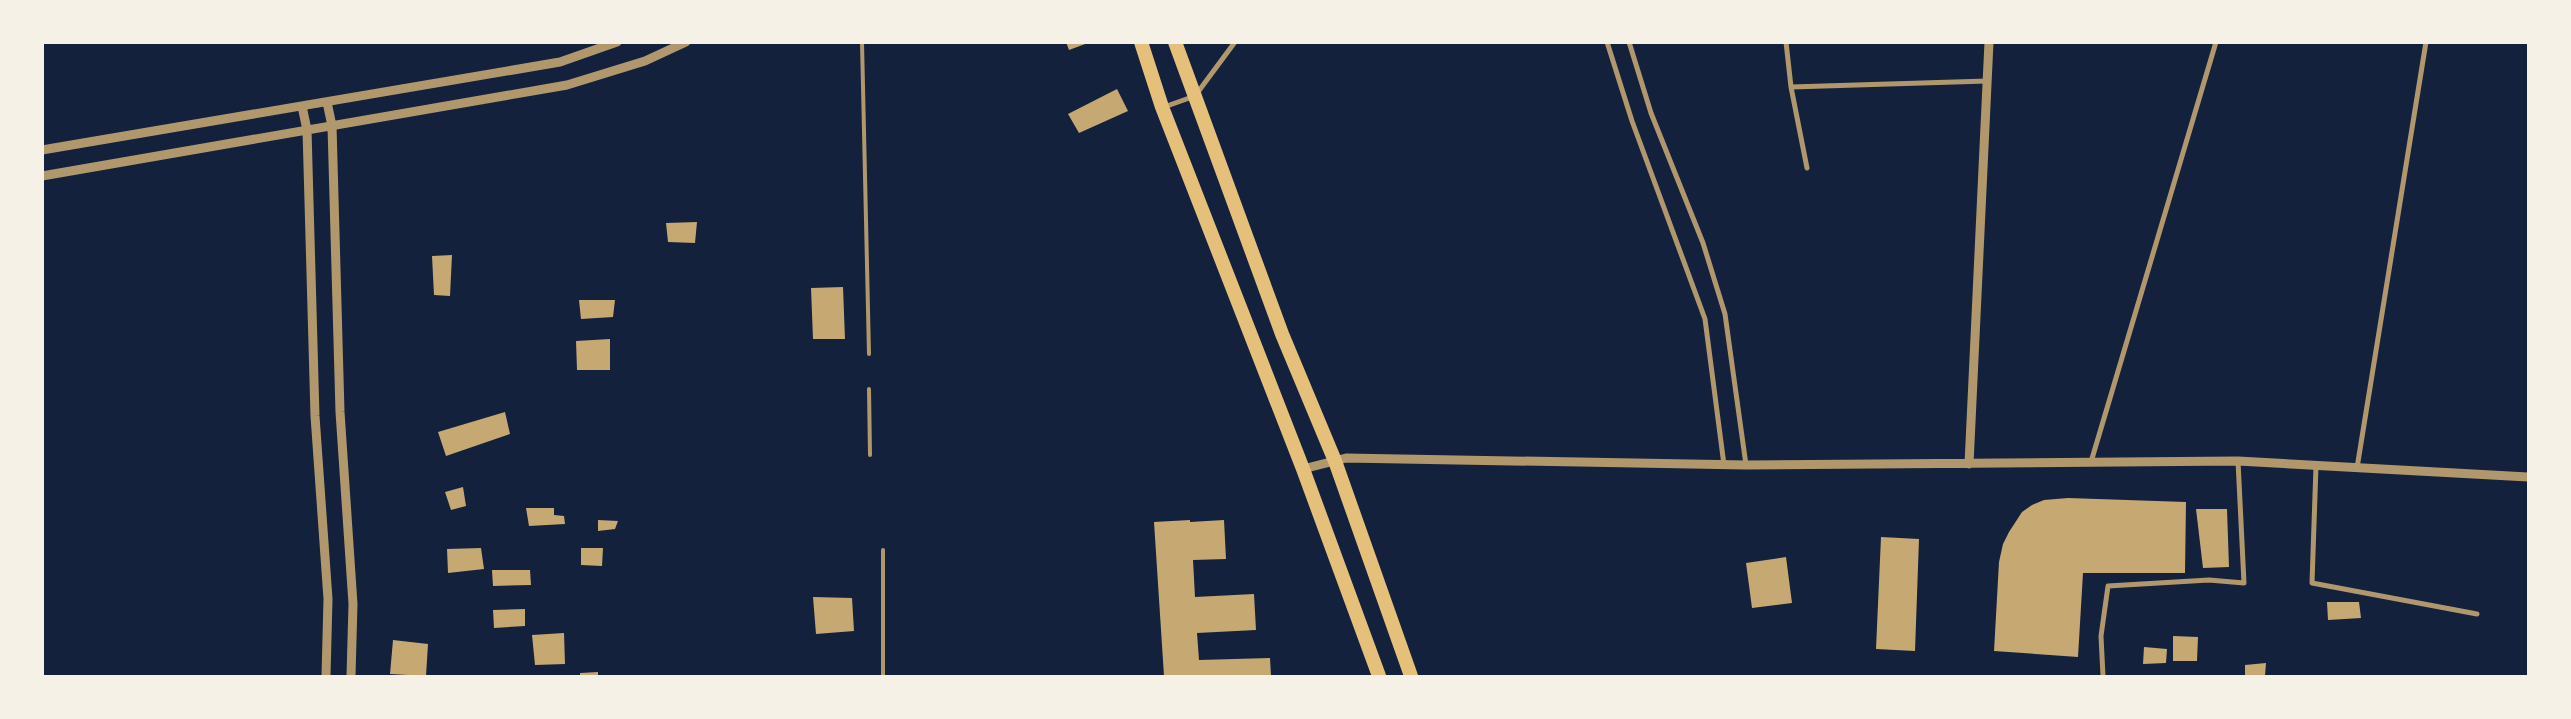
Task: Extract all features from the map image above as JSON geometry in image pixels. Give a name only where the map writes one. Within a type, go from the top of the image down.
[{"type":"highway","points":[[1141,42],[1162,108],[1303,469],[1379,676]]},
{"type":"highway","points":[[1176,42],[1282,334],[1335,461],[1411,676]]},
{"type":"street","points":[[42,150],[560,62],[616,42]]},
{"type":"street","points":[[42,176],[567,85],[645,61],[686,42]]},
{"type":"street","points":[[1162,108],[1195,96],[1235,42]]},
{"type":"street","points":[[1607,42],[1632,121],[1683,254],[1705,319],[1724,465]]},
{"type":"street","points":[[1629,42],[1651,113],[1703,243],[1725,314],[1746,465]]},
{"type":"street","points":[[1786,42],[1790,87],[1807,168]]},
{"type":"street","points":[[1969,464],[1989,42]]},
{"type":"street","points":[[2091,462],[2216,42]]},
{"type":"street","points":[[2357,468],[2426,42]]},
{"type":"street","points":[[1790,87],[1987,81]]},
{"type":"street","points":[[327,102],[332,126],[340,412],[353,604],[351,676]]},
{"type":"street","points":[[302,106],[307,130],[315,416],[328,599],[326,676]]},
{"type":"street","points":[[1303,469],[1346,458],[1724,465],[2238,461],[2528,478]]},
{"type":"street","points":[[2103,676],[2101,636],[2108,586],[2209,580],[2244,583],[2238,461]]},
{"type":"street","points":[[2316,466],[2312,583],[2477,614]]},
{"type":"lane","points":[[862,42],[869,354]]},
{"type":"lane","points":[[869,389],[870,455]]},
{"type":"lane","points":[[883,550],[883,676]]},
{"type":"building","points":[[1066,42],[1088,42],[1088,43],[1069,50]]},
{"type":"building","points":[[1117,89],[1128,111],[1079,133],[1068,114]]},
{"type":"building","points":[[697,222],[695,243],[668,242],[666,223]]},
{"type":"building","points":[[452,255],[450,296],[434,295],[432,256]]},
{"type":"building","points":[[843,287],[845,339],[813,339],[811,288]]},
{"type":"building","points":[[579,300],[615,300],[613,317],[581,319]]},
{"type":"building","points":[[610,339],[610,370],[577,370],[576,341]]},
{"type":"building","points":[[505,412],[510,434],[446,456],[438,432]]},
{"type":"building","points":[[463,487],[466,506],[451,510],[445,492]]},
{"type":"building","points":[[2068,498],[2186,502],[2185,573],[2083,573],[2078,657],[1994,651],[1999,562],[2003,544],[2022,512],[2044,500]]},
{"type":"building","points":[[526,508],[554,508],[554,515],[564,516],[565,524],[529,526]]},
{"type":"building","points":[[2196,509],[2227,509],[2229,567],[2203,568]]},
{"type":"building","points":[[598,520],[618,521],[615,529],[598,531]]},
{"type":"building","points":[[1190,520],[1190,522],[1224,520],[1226,559],[1193,560],[1195,597],[1254,594],[1256,630],[1197,633],[1199,660],[1270,658],[1271,676],[1164,676],[1154,522]]},
{"type":"building","points":[[1881,537],[1919,539],[1915,651],[1876,649]]},
{"type":"building","points":[[481,548],[484,569],[448,573],[447,549]]},
{"type":"building","points":[[581,548],[603,548],[602,566],[581,565]]},
{"type":"building","points":[[1786,557],[1792,603],[1752,608],[1746,563]]},
{"type":"building","points":[[492,570],[530,570],[531,585],[493,586]]},
{"type":"building","points":[[813,597],[852,598],[854,631],[816,634]]},
{"type":"building","points":[[2327,602],[2359,602],[2361,618],[2328,620]]},
{"type":"building","points":[[525,609],[525,626],[494,628],[493,610]]},
{"type":"building","points":[[564,633],[565,664],[535,665],[532,635]]},
{"type":"building","points":[[2173,636],[2198,637],[2197,661],[2173,661]]},
{"type":"building","points":[[393,640],[428,644],[426,676],[390,674]]},
{"type":"building","points":[[2144,647],[2167,649],[2166,663],[2143,664]]},
{"type":"building","points":[[2266,663],[2265,676],[2245,676],[2245,665]]},
{"type":"building","points":[[598,672],[598,676],[580,676],[580,673]]}]
